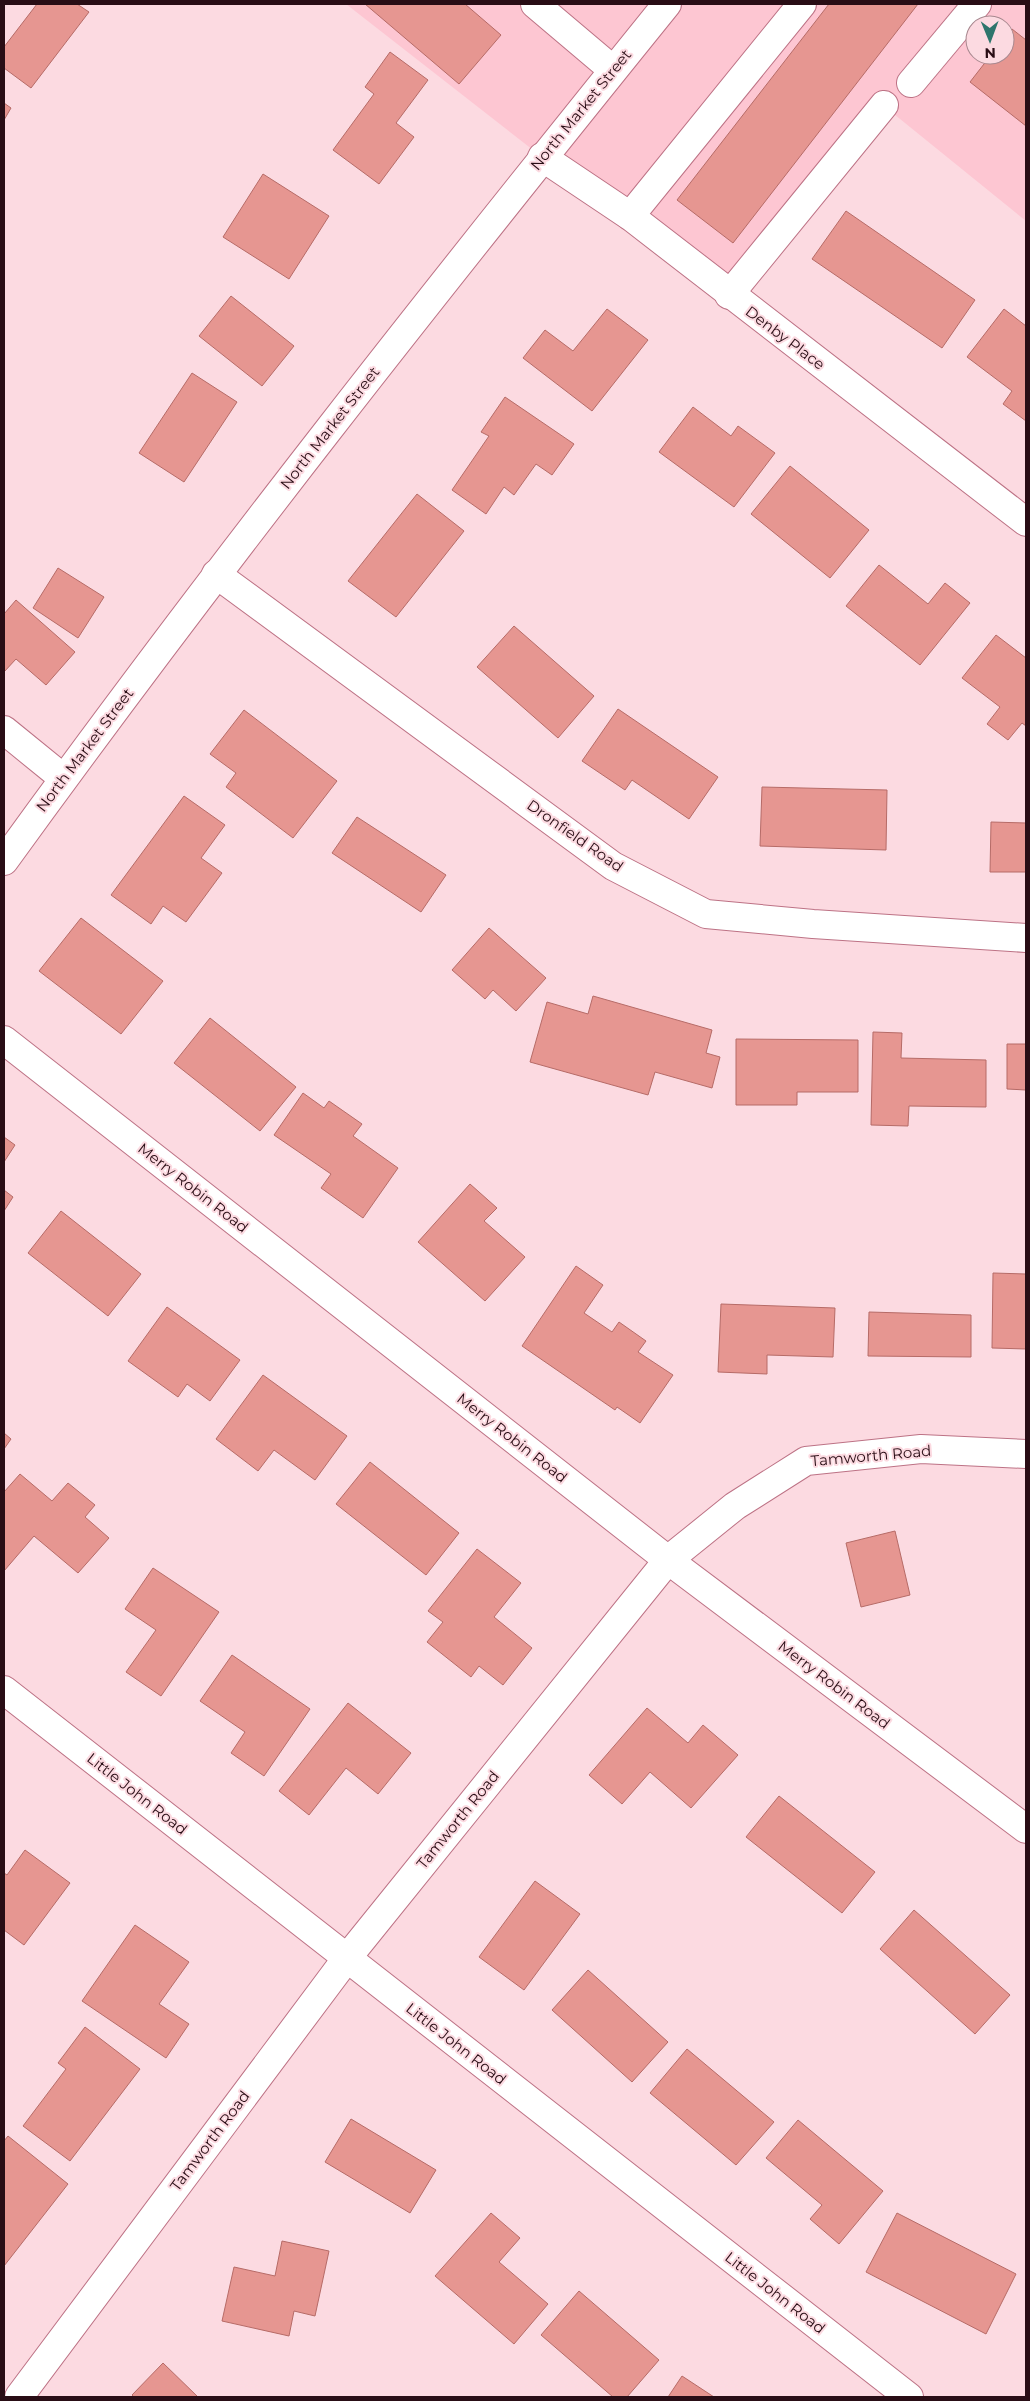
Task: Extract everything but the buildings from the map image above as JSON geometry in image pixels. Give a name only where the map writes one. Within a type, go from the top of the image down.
[{"type":"street","points":[[536,4],[614,70]]},
{"type":"street","name":"North Market Street","points":[[4,860],[216,574],[542,157],[667,4]]},
{"type":"street","points":[[630,216],[802,4]]},
{"type":"street","points":[[911,83],[977,4]]},
{"type":"street","points":[[729,295],[884,106]]},
{"type":"street","name":"Denby Place","points":[[542,157],[630,216],[729,295],[1026,522]]},
{"type":"street","name":"Dronfield Road","points":[[216,574],[613,866],[706,914],[813,924],[1026,938]]},
{"type":"street","points":[[4,730],[63,778]]},
{"type":"street","name":"Merry Robin Road","points":[[4,1040],[668,1560],[1026,1829]]},
{"type":"street","name":"Tamworth Road","points":[[18,2397],[347,1958],[668,1560],[735,1506],[806,1461],[921,1449],[1026,1454]]},
{"type":"street","name":"Little John Road","points":[[4,1690],[909,2397]]},
{"type":"shaded area","points":[[346,4],[1026,4],[1026,221],[884,106],[729,295],[542,157]]}]
